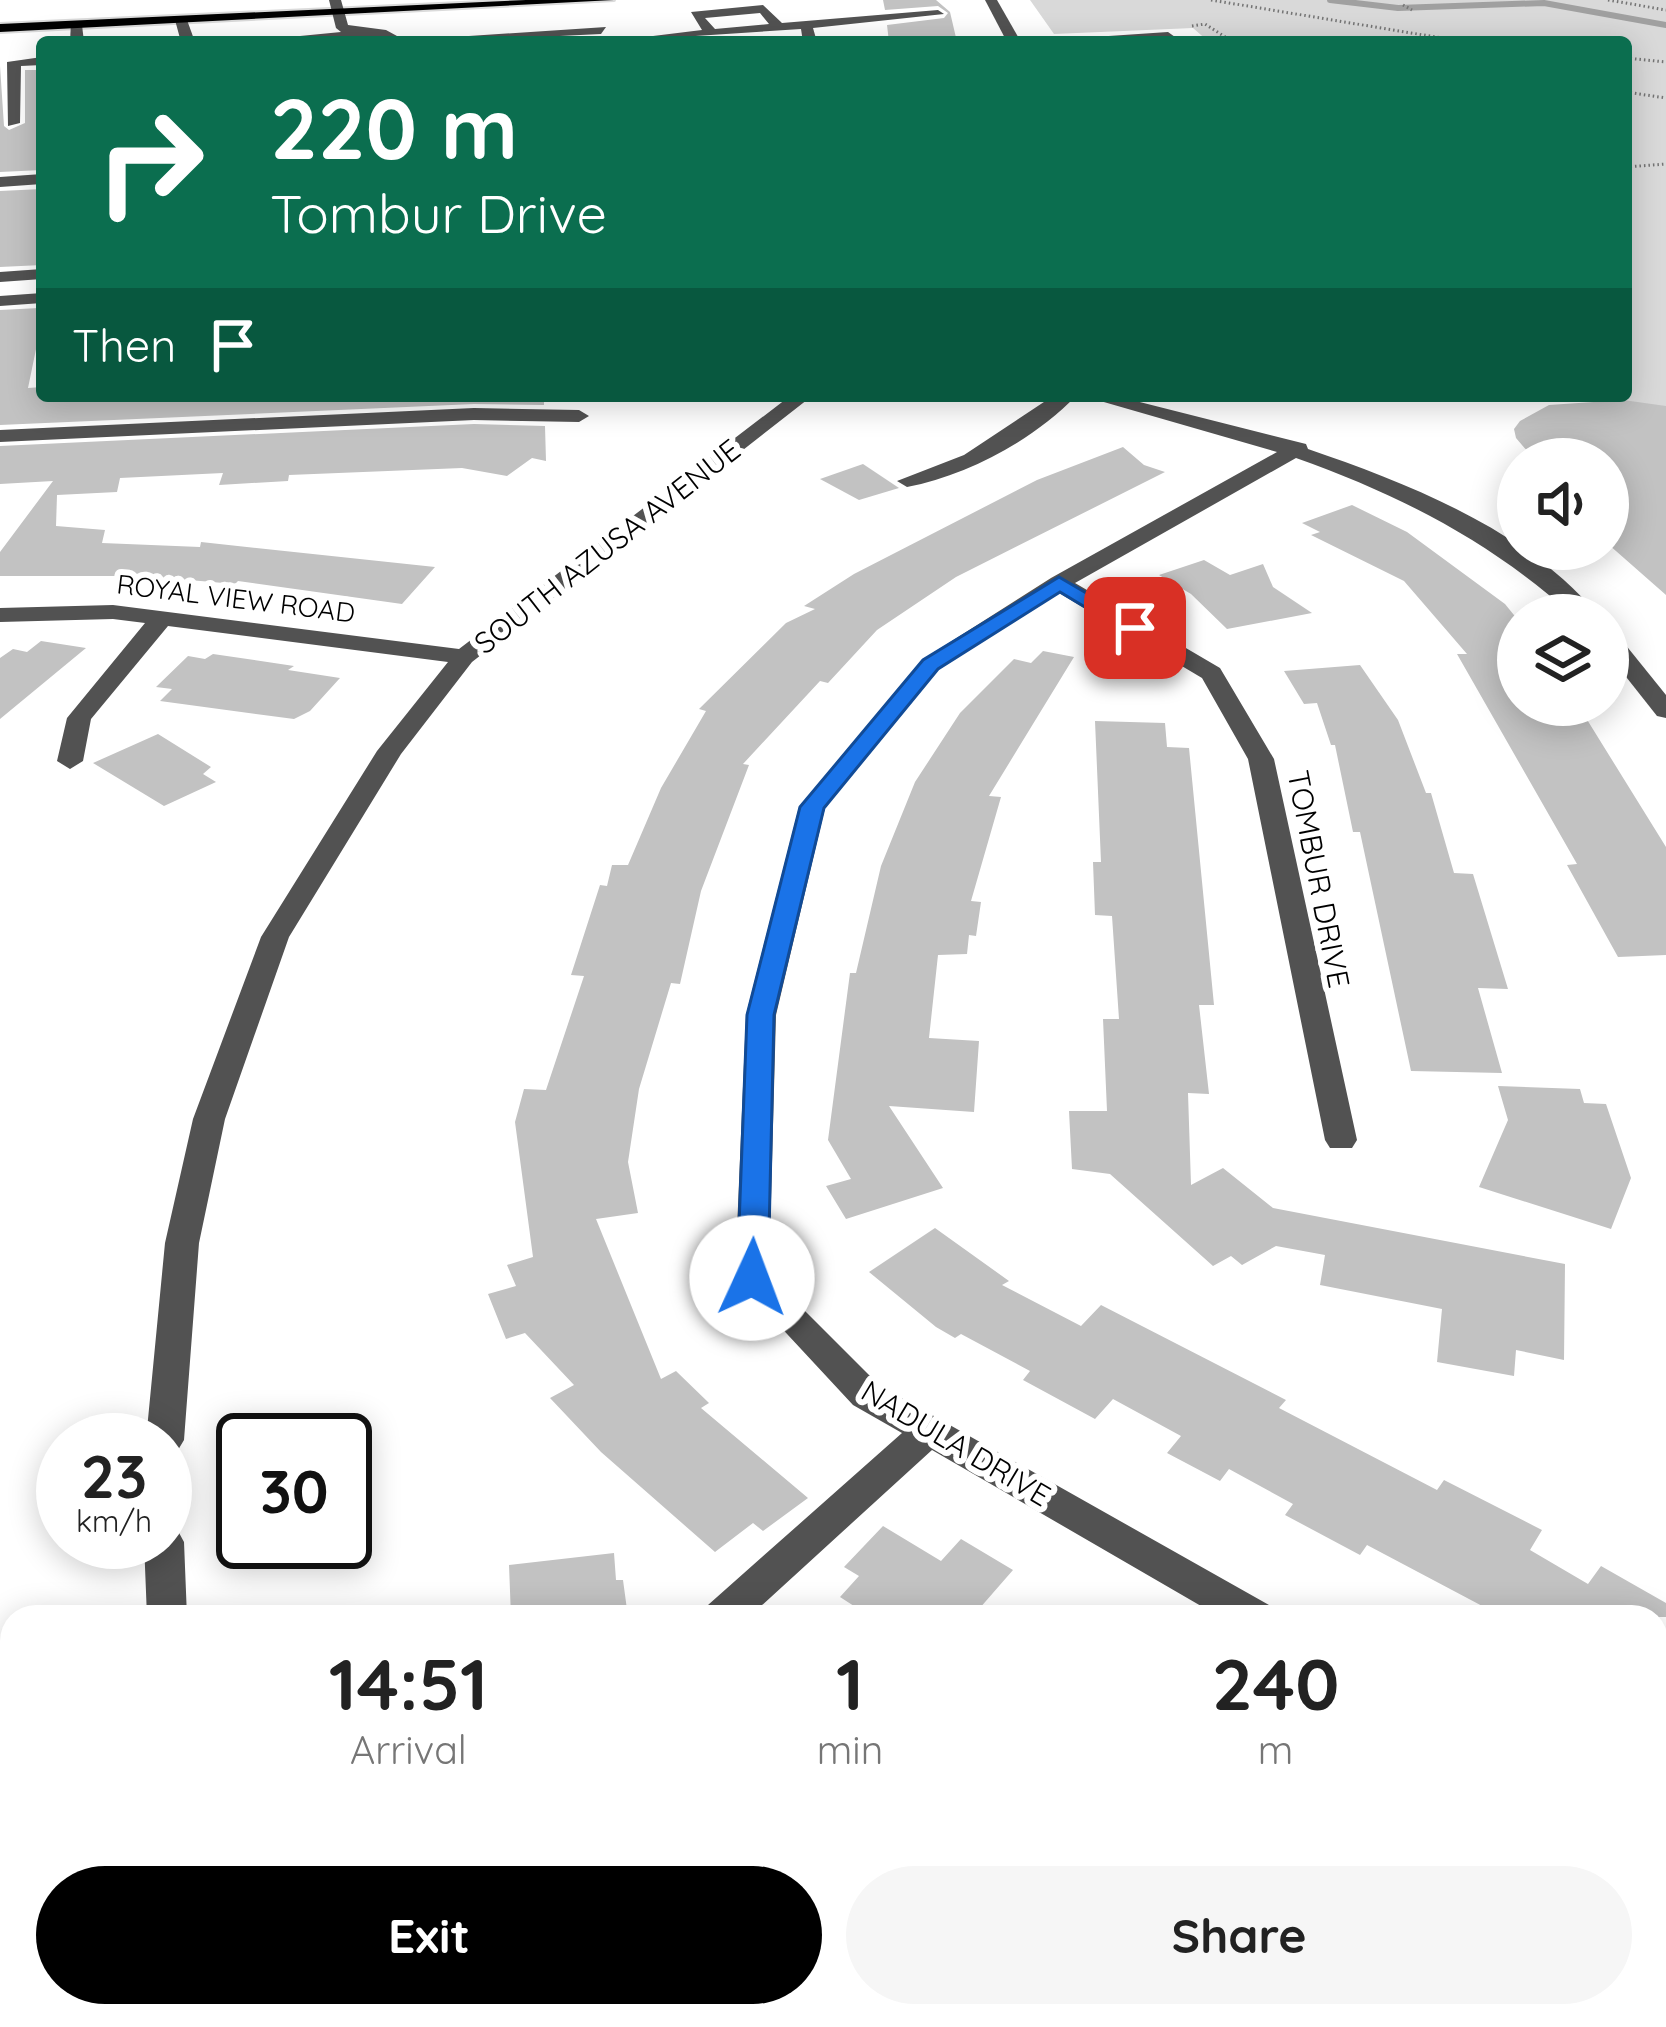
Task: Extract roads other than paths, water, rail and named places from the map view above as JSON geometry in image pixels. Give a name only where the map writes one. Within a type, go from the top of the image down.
[{"type":"main road","points":[[0,19],[421,0]]},
{"type":"main road","points":[[0,28],[181,20],[336,5],[608,0]]},
{"type":"street","points":[[991,0],[1011,36]]},
{"type":"street","points":[[581,1],[606,36]]},
{"type":"street","points":[[336,5],[342,28],[388,36]]},
{"type":"street","points":[[711,32],[695,15],[758,8],[778,27]]},
{"type":"street","points":[[642,36],[938,14]]},
{"type":"street","points":[[181,20],[186,36]]},
{"type":"street","points":[[856,21],[860,36]]},
{"type":"street","points":[[76,25],[76,36]]},
{"type":"street","points":[[806,25],[809,36]]},
{"type":"street","points":[[336,36],[381,33]]},
{"type":"street","points":[[14,123],[14,62],[36,61]]},
{"type":"street","points":[[0,182],[36,179]]},
{"type":"street","points":[[0,277],[36,274]]},
{"type":"street","points":[[0,301],[36,298]]},
{"type":"street","name":"SOUTH AZUSA AVENUE","points":[[167,1413],[182,1244],[208,1119],[275,937],[390,751],[464,657],[794,402]]},
{"type":"street","points":[[907,481],[929,478],[968,460],[1057,402]]},
{"type":"street","points":[[1117,402],[1299,448],[1439,506],[1546,574],[1566,594]]},
{"type":"street","points":[[0,436],[474,414],[579,416]]},
{"type":"street","name":"NADULA DRIVE","points":[[1234,1605],[866,1395],[752,1278],[761,1015],[812,807],[930,665],[1059,584],[1299,448]]},
{"type":"street","name":"TOMBUR DRIVE","points":[[1059,584],[1211,674],[1261,759],[1340,1141]]},
{"type":"street","name":"ROYAL VIEW ROAD","points":[[0,615],[113,611],[464,657]]},
{"type":"street","points":[[70,761],[79,718],[162,618]]},
{"type":"street","points":[[1629,665],[1666,712]]},
{"type":"street","points":[[735,1605],[929,1431]]},
{"type":"street","points":[[165,1569],[167,1605]]},
{"type":"waterway","points":[[1330,0],[1398,8],[1544,3],[1666,25]]}]
